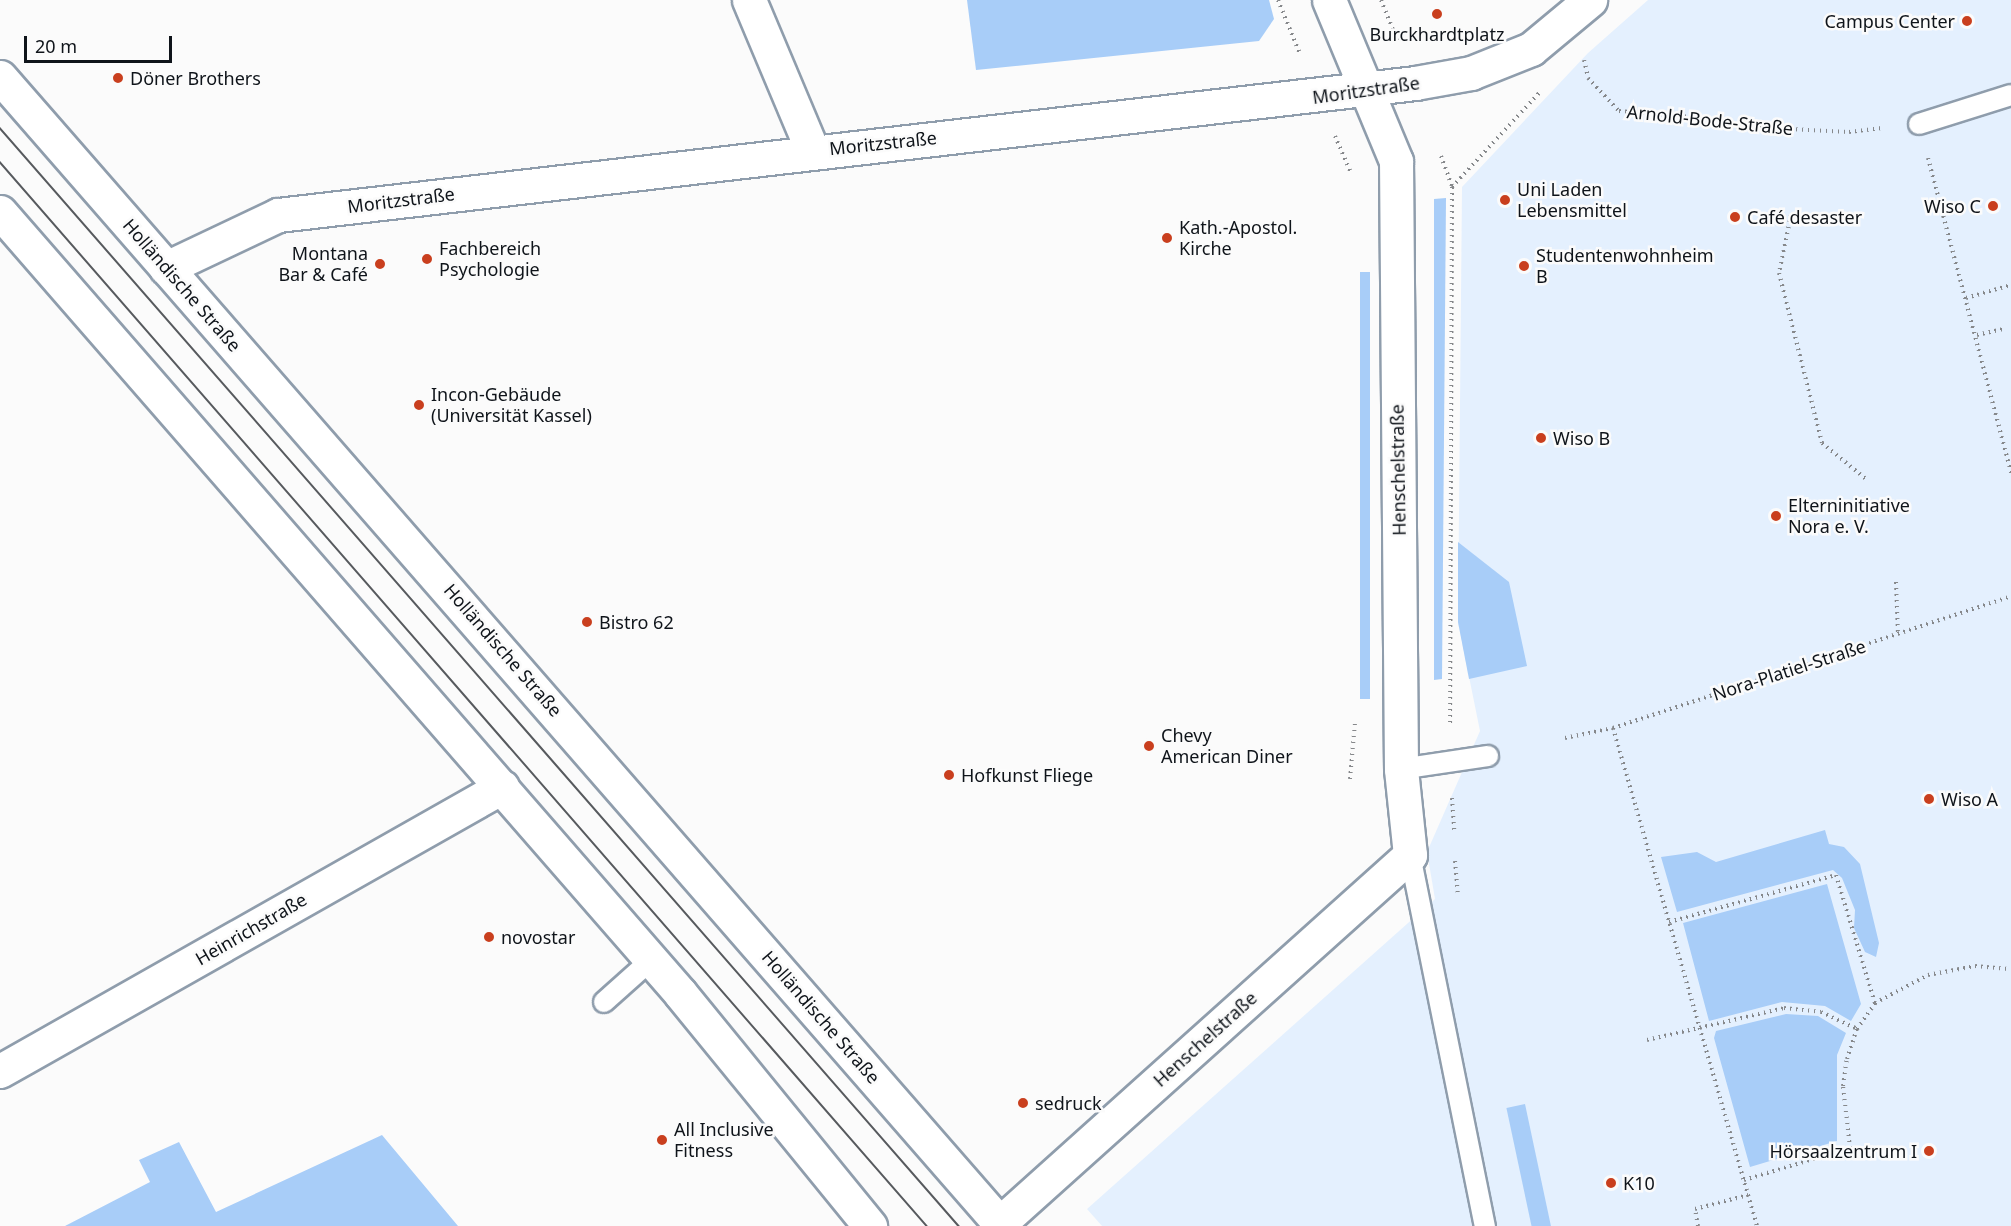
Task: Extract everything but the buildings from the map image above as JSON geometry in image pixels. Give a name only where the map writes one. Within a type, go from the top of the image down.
[{"type":"street","points":[[749,0],[812,150]]},
{"type":"street","name":"Henschelstraße","points":[[1001,1225],[1410,855],[1401,768],[1396,162],[1329,0]]},
{"type":"street","name":"Moritzstraße","points":[[166,268],[278,215],[812,150],[1367,91],[1415,83],[1471,72],[1531,49],[1564,24],[1590,0]]},
{"type":"street","name":"Holländische Straße","points":[[0,76],[1001,1225]]},
{"type":"street","points":[[0,212],[651,960],[870,1226]]},
{"type":"street","name":"Heinrichstraße","points":[[0,1071],[502,787]]},
{"type":"lane","points":[[1919,124],[2011,95]]},
{"type":"lane","points":[[1401,768],[1488,756]]},
{"type":"lane","name":"Henschelstraße","points":[[1410,855],[1485,1226]]},
{"type":"lane","points":[[604,1002],[651,960]]},
{"type":"path","points":[[1381,0],[1415,83]]},
{"type":"path","name":"Arnold-Bode-Straße","points":[[1564,24],[1582,47],[1587,78],[1619,111],[1717,119],[1730,126],[1849,132],[1919,124]]},
{"type":"path","points":[[1452,187],[1541,91]]},
{"type":"path","points":[[1919,124],[1977,335],[2011,473]]},
{"type":"path","points":[[1437,146],[1452,187],[1451,762],[1454,844]]},
{"type":"path","points":[[1791,215],[1779,273],[1821,443],[1866,479]]},
{"type":"path","points":[[1966,298],[2011,285]]},
{"type":"path","points":[[1977,335],[2004,329]]},
{"type":"path","points":[[1896,582],[1898,633]]},
{"type":"path","name":"Nora-Platiel-Straße","points":[[1565,738],[1613,728],[2011,596]]},
{"type":"path","points":[[1613,728],[1757,1226]]},
{"type":"path","points":[[1455,856],[1460,903]]},
{"type":"path","points":[[1669,922],[1836,875],[1875,1003]]},
{"type":"path","points":[[1744,1180],[1850,1148],[1843,1086],[1857,1029],[1875,1003],[1928,975],[1975,966],[2011,969]]},
{"type":"path","points":[[1647,1040],[1784,1008],[1821,1012],[1857,1029]]},
{"type":"path","points":[[1698,1226],[1695,1209],[1748,1195]]},
{"type":"shaded area","points":[[967,0],[1269,0],[1274,19],[1259,41],[976,70]]},
{"type":"shaded area","points":[[1648,0],[2011,0],[2011,1226],[1102,1226],[1087,1209],[1435,899],[1427,852],[1480,731],[1458,622],[1462,187],[1588,53]]},
{"type":"shaded area","points":[[1446,198],[1442,679],[1434,680],[1434,199]]},
{"type":"shaded area","points":[[1360,272],[1370,272],[1370,699],[1360,699]]},
{"type":"shaded area","points":[[1458,542],[1509,582],[1527,666],[1469,679],[1458,622]]},
{"type":"shaded area","points":[[1825,830],[1829,844],[1844,847],[1860,864],[1879,943],[1876,957],[1865,952],[1854,928],[1855,910],[1842,878],[1833,870],[1677,912],[1661,857],[1697,852],[1716,862]]},
{"type":"shaded area","points":[[1827,884],[1861,1004],[1851,1021],[1825,1006],[1782,1002],[1709,1021],[1683,923]]},
{"type":"shaded area","points":[[1786,1014],[1818,1016],[1846,1033],[1837,1055],[1837,1141],[1750,1167],[1714,1038],[1716,1031]]},
{"type":"shaded area","points":[[1525,1104],[1551,1226],[1532,1226],[1506,1108]]},
{"type":"shaded area","points":[[382,1135],[458,1226],[65,1226],[150,1182],[139,1160],[179,1142],[216,1212]]},
{"type":"tram line","points":[[0,128],[959,1226]]},
{"type":"tram line","points":[[0,162],[927,1226]]},
{"type":"place","name":"Burckhardtplatz","points":[[1437,14]]},
{"type":"place","name":"Campus Center","points":[[1967,21]]},
{"type":"place","name":"Döner Brothers","points":[[118,78]]},
{"type":"place","name":"Uni Laden Lebensmittel","points":[[1505,200]]},
{"type":"place","name":"Wiso C","points":[[1993,206]]},
{"type":"place","name":"Café desaster","points":[[1735,217]]},
{"type":"place","name":"Kath.-Apostol. Kirche","points":[[1167,238]]},
{"type":"place","name":"Fachbereich Psychologie","points":[[427,259]]},
{"type":"place","name":"Montana Bar & Café","points":[[380,264]]},
{"type":"place","name":"Studentenwohnheim B","points":[[1524,266]]},
{"type":"place","name":"Incon-Gebäude (Universität Kassel)","points":[[419,405]]},
{"type":"place","name":"Wiso B","points":[[1541,438]]},
{"type":"place","name":"Elterninitiative Nora e. V.","points":[[1776,516]]},
{"type":"place","name":"Bistro 62","points":[[587,622]]},
{"type":"place","name":"Chevy American Diner","points":[[1149,746]]},
{"type":"place","name":"Hofkunst Fliege","points":[[949,775]]},
{"type":"place","name":"Wiso A","points":[[1929,799]]},
{"type":"place","name":"novostar","points":[[489,937]]},
{"type":"place","name":"sedruck","points":[[1023,1103]]},
{"type":"place","name":"All Inclusive Fitness","points":[[662,1140]]},
{"type":"place","name":"Hörsaalzentrum I","points":[[1929,1151]]},
{"type":"place","name":"K10","points":[[1611,1183]]}]
